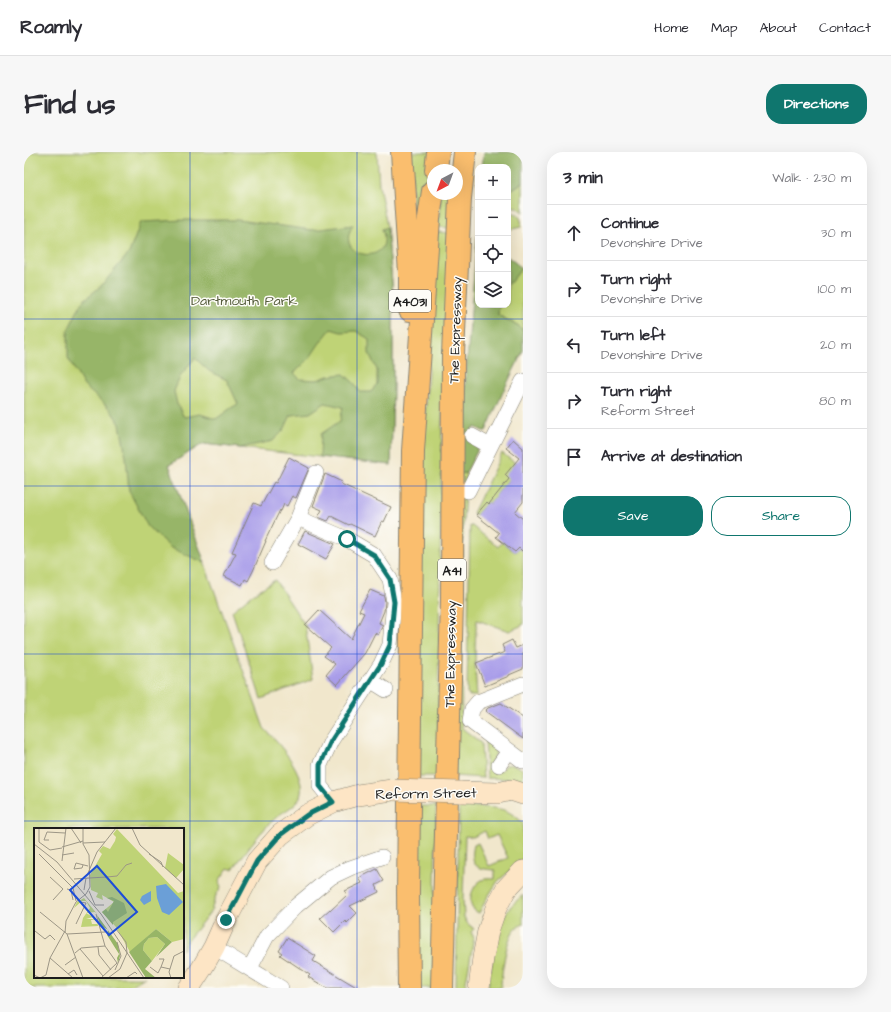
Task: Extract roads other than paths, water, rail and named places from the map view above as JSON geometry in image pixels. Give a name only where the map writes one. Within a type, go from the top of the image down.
[{"type":"highway","name":"A4031","points":[[402,152],[410,273],[414,451]]},
{"type":"highway","points":[[437,164],[438,152]]},
{"type":"highway","name":"The Expressway","points":[[442,988],[452,601],[452,356],[460,198],[465,152]]},
{"type":"highway","points":[[452,356],[477,152]]},
{"type":"highway","points":[[408,988],[414,451],[432,200]]},
{"type":"street","points":[[468,491],[523,381]]},
{"type":"street","points":[[472,436],[490,446]]},
{"type":"street","points":[[272,563],[298,518],[316,473]]},
{"type":"street","points":[[298,518],[347,539],[374,555],[390,579],[394,602],[390,645],[381,664],[331,741],[320,765],[320,786],[333,802]]},
{"type":"street","points":[[370,680],[386,690]]},
{"type":"street","points":[[523,684],[478,702],[472,709],[470,721],[523,761]]},
{"type":"street","points":[[499,765],[509,751]]},
{"type":"street","name":"Reform Street","points":[[189,988],[214,947],[226,920],[257,861],[280,835],[307,815],[333,802],[358,795],[392,790],[498,792],[511,790],[523,794]]},
{"type":"street","points":[[498,792],[523,808]]},
{"type":"street","points":[[250,968],[267,936],[296,906],[330,877],[350,868],[382,857]]},
{"type":"street","points":[[479,988],[488,930],[496,908],[506,889],[523,871]]},
{"type":"street","points":[[496,908],[523,886]]},
{"type":"street","points":[[214,947],[281,988]]},
{"type":"park label","name":"Dartmouth Park","points":[[244,300]]}]
